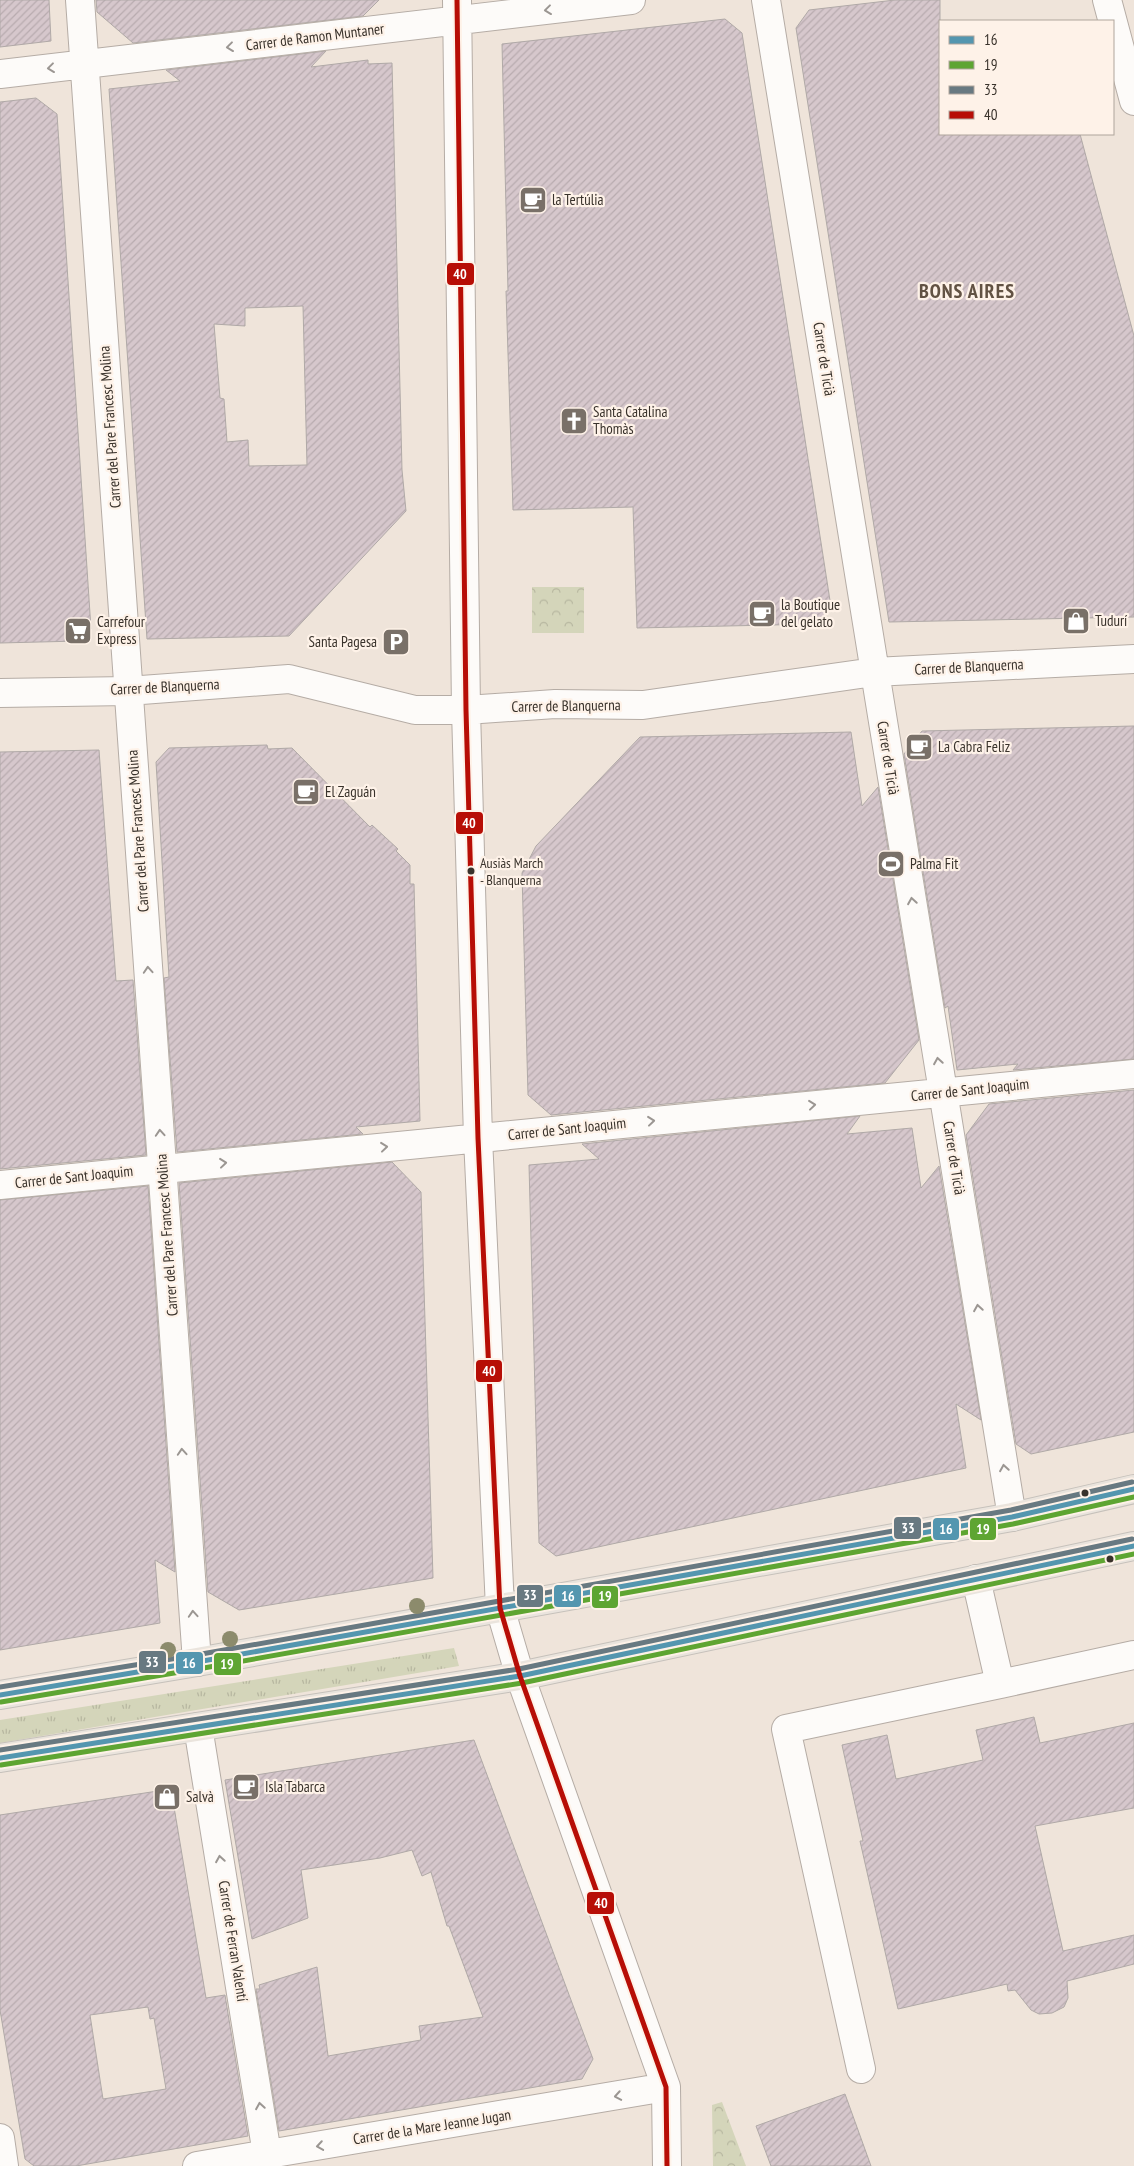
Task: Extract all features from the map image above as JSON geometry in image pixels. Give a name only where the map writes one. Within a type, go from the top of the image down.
[{"type":"main road","points":[[0,1695],[197,1662],[1012,1517],[1134,1490]]},
{"type":"main road","points":[[0,1758],[520,1676],[1134,1546]]},
{"type":"street","name":"Carrer del Pare Francesc Molina","points":[[80,0],[197,1662]]},
{"type":"street","name":"Carrer de Ramon Muntaner","points":[[0,74],[84,64],[457,10],[631,0]]},
{"type":"street","name":"Carrer de Ticià","points":[[766,0],[1012,1517]]},
{"type":"street","points":[[1108,0],[1113,20]]},
{"type":"street","points":[[457,10],[466,710],[478,1138],[500,1608],[520,1676],[666,2088],[667,2166]]},
{"type":"street","points":[[1114,23],[1134,100]]},
{"type":"street","name":"Carrer de Blanquerna","points":[[0,693],[128,691],[289,679],[415,710],[466,710],[556,704],[643,705],[874,672],[1134,659]]},
{"type":"street","name":"Carrer de Sant Joaquim","points":[[0,1184],[1134,1074]]},
{"type":"street","points":[[976,1579],[1000,1684]]},
{"type":"street","points":[[860,2069],[786,1729],[1134,1655]]},
{"type":"street","name":"Carrer de Ferran Valentí","points":[[198,1727],[267,2154]]},
{"type":"street","name":"Carrer de la Mare Jeanne Jugan","points":[[197,2166],[666,2088]]},
{"type":"street","points":[[0,2138],[4,2166]]},
{"type":"green space","points":[[532,587],[584,587],[584,633],[532,633]]},
{"type":"green space","points":[[454,1648],[459,1666],[0,1743],[0,1720]]},
{"type":"green space","points":[[722,2102],[746,2166],[713,2166],[712,2105]]},
{"type":"building","points":[[0,0],[49,0],[51,41],[0,47]]},
{"type":"building","points":[[96,0],[379,0],[363,16],[133,43],[97,12]]},
{"type":"building","points":[[895,0],[940,0],[939,135],[1080,135],[1134,336],[1134,617],[889,622],[796,28],[809,10]]},
{"type":"building","points":[[725,19],[742,33],[831,607],[817,624],[637,628],[633,507],[513,510],[506,291],[508,291],[502,44]]},
{"type":"building","points":[[326,51],[311,67],[368,60],[368,64],[392,63],[402,470],[406,511],[289,636],[147,639],[109,89],[180,81],[166,70]],"holes":[[[303,306],[307,465],[249,466],[248,440],[227,442],[224,399],[220,398],[214,324],[245,326],[245,308]]]},
{"type":"building","points":[[36,98],[57,114],[91,629],[79,641],[0,643],[0,102]]},
{"type":"building","points":[[1134,726],[1134,1059],[1013,1070],[1018,1064],[957,1070],[948,1006],[945,1008],[904,754],[922,731]]},
{"type":"building","points":[[851,732],[862,806],[878,787],[919,1040],[885,1083],[551,1115],[528,1095],[522,873],[536,846],[640,737]]},
{"type":"building","points":[[267,745],[268,749],[292,748],[370,827],[372,825],[398,849],[396,851],[410,865],[410,884],[414,884],[420,1121],[356,1127],[363,1134],[177,1152],[164,978],[169,977],[156,762],[169,748]]},
{"type":"building","points":[[99,750],[116,981],[133,980],[146,1155],[0,1169],[0,752]]},
{"type":"building","points":[[1134,1090],[1134,1432],[1031,1454],[1016,1444],[966,1135],[989,1104]]},
{"type":"building","points":[[860,1116],[847,1134],[912,1128],[921,1188],[939,1166],[981,1420],[956,1404],[966,1468],[556,1556],[539,1543],[529,1165],[599,1159],[582,1144]]},
{"type":"building","points":[[392,1162],[421,1192],[433,1578],[239,1610],[208,1592],[179,1183]]},
{"type":"building","points":[[148,1186],[175,1572],[155,1560],[160,1623],[0,1650],[0,1200]]},
{"type":"building","points":[[1034,1717],[1040,1743],[1134,1723],[1134,1808],[1035,1826],[1063,1951],[1134,1935],[1134,1964],[1067,1981],[1068,1998],[1064,2007],[1052,2013],[1039,2014],[1031,2010],[1015,1990],[1008,1991],[1007,1984],[898,2009],[860,1841],[863,1841],[842,1745],[887,1735],[896,1779],[983,1760],[976,1730]]},
{"type":"building","points":[[474,1740],[593,2059],[582,2079],[279,2131],[256,1989],[260,1989],[259,1985],[317,1967],[328,2056],[421,2040],[419,2026],[483,2017],[449,1926],[447,1926],[431,1872],[422,1876],[412,1850],[380,1858],[301,1870],[308,1918],[252,1939],[225,1780]]},
{"type":"building","points":[[171,1789],[206,1998],[225,1995],[248,2136],[76,2166],[34,2166],[25,2159],[0,2010],[0,1815]],"holes":[[[148,2007],[150,2019],[154,2018],[166,2089],[103,2099],[90,2015]]]},
{"type":"building","points":[[845,2094],[871,2166],[771,2166],[756,2126]]},
{"type":"transit line","name":"40","points":[[457,0],[466,710],[478,1138],[500,1608],[520,1676],[666,2087],[667,2166]]},
{"type":"transit line","name":"33","points":[[0,1687],[196,1655],[1011,1510],[1132,1482]]},
{"type":"transit line","name":"16","points":[[0,1695],[197,1662],[1012,1517],[1134,1489]]},
{"type":"transit line","name":"19","points":[[1,1702],[198,1669],[1013,1524],[1134,1497]]},
{"type":"transit line","name":"33","points":[[0,1750],[519,1669],[1132,1539]]},
{"type":"transit line","name":"16","points":[[0,1758],[520,1676],[1134,1546]]},
{"type":"transit line","name":"19","points":[[1,1765],[522,1683],[1134,1554]]},
{"type":"place","name":"la Tertúlia","points":[[533,200]]},
{"type":"place","name":"Santa Catalina Thomàs","points":[[574,421]]},
{"type":"place","name":"la Boutique del gelato","points":[[762,614]]},
{"type":"place","name":"Tudurí","points":[[1076,621]]},
{"type":"place","name":"Carrefour Express","points":[[78,631]]},
{"type":"place","name":"Santa Pagesa","points":[[396,642]]},
{"type":"place","name":"La Cabra Feliz","points":[[919,747]]},
{"type":"place","name":"El Zaguán","points":[[306,792]]},
{"type":"place","name":"Palma Fit","points":[[891,864]]},
{"type":"place","name":"Ausiàs March - Blanquerna","points":[[471,871]]},
{"type":"place","name":"Isla Tabarca","points":[[246,1787]]},
{"type":"place","name":"Salvà","points":[[167,1797]]},
{"type":"district","name":"BONS AIRES","points":[[967,291]]}]
